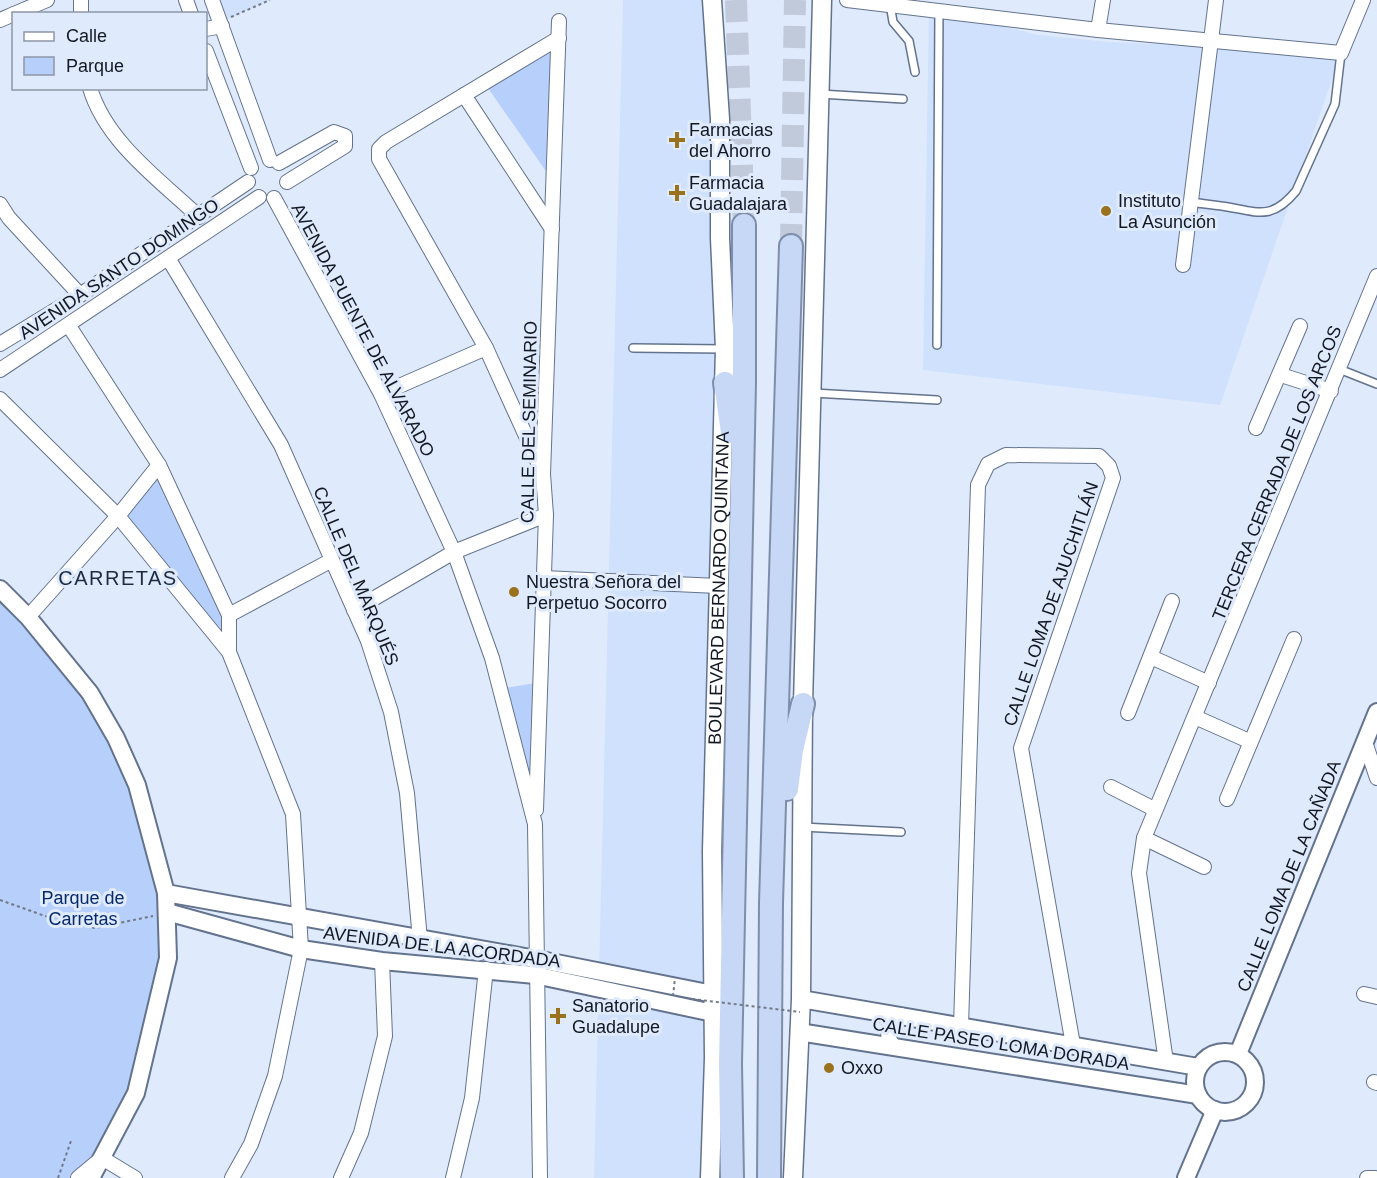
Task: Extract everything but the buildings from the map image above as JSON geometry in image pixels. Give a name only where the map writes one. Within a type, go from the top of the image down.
[{"type":"highway","name":"BOULEVARD BERNARDO QUINTANA","points":[[732,1178],[730,1064],[744,383],[744,225]]},
{"type":"highway","points":[[769,1178],[771,903],[791,246]]},
{"type":"highway","points":[[725,383],[733,438],[731,668],[738,692]]},
{"type":"highway","points":[[771,903],[792,750],[803,705]]},
{"type":"main road","name":"BOULEVARD BERNARDO QUINTANA","points":[[710,1178],[713,1013],[712,851],[725,383],[720,238],[720,119],[712,0]]},
{"type":"main road","points":[[793,1178],[800,1006],[803,705],[821,2]]},
{"type":"street","points":[[19,12],[46,0]]},
{"type":"street","points":[[212,0],[274,162]]},
{"type":"street","points":[[847,0],[939,9],[1098,30],[1341,53],[1364,0]]},
{"type":"street","points":[[1098,30],[1103,0]]},
{"type":"street","points":[[1182,265],[1216,0]]},
{"type":"street","name":"CALLE DEL SEMINARIO","points":[[535,824],[546,515],[543,474],[559,21]]},
{"type":"street","points":[[207,29],[221,24]]},
{"type":"street","points":[[543,474],[486,348],[379,159],[379,149],[386,142],[559,38]]},
{"type":"street","points":[[207,54],[259,197],[274,198],[280,195],[287,182],[345,146],[345,136],[334,132],[274,162]]},
{"type":"street","points":[[91,90],[94,102],[125,148],[199,217]]},
{"type":"street","points":[[464,95],[552,229]]},
{"type":"street","points":[[250,175],[263,160],[274,162],[284,168],[287,182]]},
{"type":"street","name":"AVENIDA SANTO DOMINGO","points":[[0,344],[199,217],[250,175]]},
{"type":"street","name":"AVENIDA SANTO DOMINGO","points":[[0,370],[259,197]]},
{"type":"street","name":"AVENIDA PUENTE DE ALVARADO","points":[[274,198],[381,394],[454,552],[492,658],[535,824],[540,1178]]},
{"type":"street","points":[[0,204],[9,218],[80,295]]},
{"type":"street","name":"CALLE DEL MARQUÉS","points":[[168,258],[281,445],[368,641],[391,712],[407,793],[420,940]]},
{"type":"street","name":"TERCERA CERRADA DE LOS ARCOS","points":[[1166,1062],[1139,873],[1144,838],[1154,809],[1195,717],[1377,276]]},
{"type":"street","points":[[69,326],[159,465],[229,615],[229,652]]},
{"type":"street","points":[[1256,428],[1281,375],[1300,326]]},
{"type":"street","points":[[381,394],[486,348]]},
{"type":"street","points":[[1281,375],[1331,391]]},
{"type":"street","points":[[0,399],[118,516],[229,652],[293,814],[301,949],[275,1076],[251,1144],[232,1178]]},
{"type":"street","name":"CALLE LOMA DE AJUCHITLÁN","points":[[961,1026],[978,485],[988,464],[1006,455],[1099,456],[1109,466],[1113,478],[1021,748],[1073,1045]]},
{"type":"street","points":[[28,617],[118,516],[159,465]]},
{"type":"street","points":[[354,610],[454,552],[546,515]]},
{"type":"street","points":[[229,615],[332,560]]},
{"type":"street","points":[[543,579],[718,586]]},
{"type":"street","points":[[0,589],[28,617],[90,693],[116,738],[137,785],[166,893],[168,958],[136,1093],[91,1178]]},
{"type":"street","points":[[1128,713],[1172,602]]},
{"type":"street","points":[[1227,799],[1249,741],[1294,639]]},
{"type":"street","points":[[1151,657],[1209,683]]},
{"type":"street","name":"CALLE LOMA DE LA CAÑADA","points":[[1238,1054],[1377,712]]},
{"type":"street","points":[[1195,717],[1249,741]]},
{"type":"street","points":[[1365,742],[1377,778]]},
{"type":"street","points":[[1112,787],[1154,809]]},
{"type":"street","points":[[1144,838],[1204,867]]},
{"type":"street","name":"AVENIDA DE LA ACORDADA","points":[[166,893],[420,940],[536,967],[713,1013]]},
{"type":"street","name":"AVENIDA DE LA ACORDADA","points":[[167,912],[301,949],[382,961],[486,969],[536,967],[713,994]]},
{"type":"street","points":[[341,1178],[361,1133],[385,1036],[382,961]]},
{"type":"street","points":[[453,1178],[472,1098],[486,969]]},
{"type":"street","name":"CALLE PASEO LOMA DORADA","points":[[800,1006],[901,1015],[1198,1067]]},
{"type":"street","points":[[894,1046],[890,1041],[888,1027],[901,1015]]},
{"type":"street","name":"CALLE PASEO LOMA DORADA","points":[[799,1032],[1198,1095]]},
{"type":"street","points":[[1227,1051],[1238,1054],[1252,1068],[1255,1088],[1244,1106],[1225,1112],[1215,1110],[1205,1104],[1198,1095],[1195,1081],[1198,1067],[1205,1058],[1215,1053],[1227,1051]]},
{"type":"street","points":[[1186,1178],[1215,1110]]},
{"type":"street","points":[[78,1178],[102,1158]]},
{"type":"street","points":[[102,1158],[135,1178]]},
{"type":"street","points":[[1366,1178],[1376,1178]]},
{"type":"lane","points":[[890,4],[895,24],[909,41],[915,72]]},
{"type":"lane","points":[[937,345],[939,9]]},
{"type":"lane","points":[[1191,202],[1263,213],[1276,209],[1290,198],[1335,104],[1341,53]]},
{"type":"lane","points":[[818,94],[903,99]]},
{"type":"lane","points":[[633,348],[725,349]]},
{"type":"lane","points":[[1339,369],[1377,384]]},
{"type":"lane","points":[[811,393],[937,400]]},
{"type":"lane","points":[[802,827],[901,832]]},
{"type":"path","points":[[221,24],[270,0]]},
{"type":"path","points":[[0,900],[45,916],[95,928],[167,912]]},
{"type":"path","points":[[673,996],[675,978]]},
{"type":"path","points":[[693,999],[800,1006]]},
{"type":"path","points":[[58,1178],[71,1141]]},
{"type":"shaded area","points":[[212,0],[270,0],[221,22]]},
{"type":"shaded area","points":[[623,0],[712,0],[720,119],[710,1178],[594,1178]]},
{"type":"shaded area","name":"Instituto La Asunción","points":[[929,8],[1038,35],[1110,42],[1341,53],[1220,405],[923,370]]},
{"type":"green space","points":[[559,38],[555,184],[483,81]]},
{"type":"green space","points":[[159,465],[229,615],[229,652],[118,516]]},
{"type":"green space","name":"Parque de Carretas","points":[[0,589],[90,693],[137,785],[166,893],[168,958],[136,1093],[91,1178],[0,1178]]},
{"type":"green space","points":[[542,682],[535,824],[499,689]]},
{"type":"tunnel","points":[[736,0],[744,225]]},
{"type":"tunnel","points":[[791,246],[795,0]]},
{"type":"place","name":"Farmacias del Ahorro","points":[[677,140]]},
{"type":"place","name":"Farmacia Guadalajara","points":[[677,193]]},
{"type":"place","name":"Instituto La Asunción","points":[[1106,211]]},
{"type":"place","name":"Nuestra Señora del Perpetuo Socorro","points":[[514,592]]},
{"type":"place","name":"Sanatorio Guadalupe","points":[[558,1016]]},
{"type":"place","name":"Oxxo","points":[[829,1068]]},
{"type":"district","name":"CARRETAS","points":[[118,578]]}]
